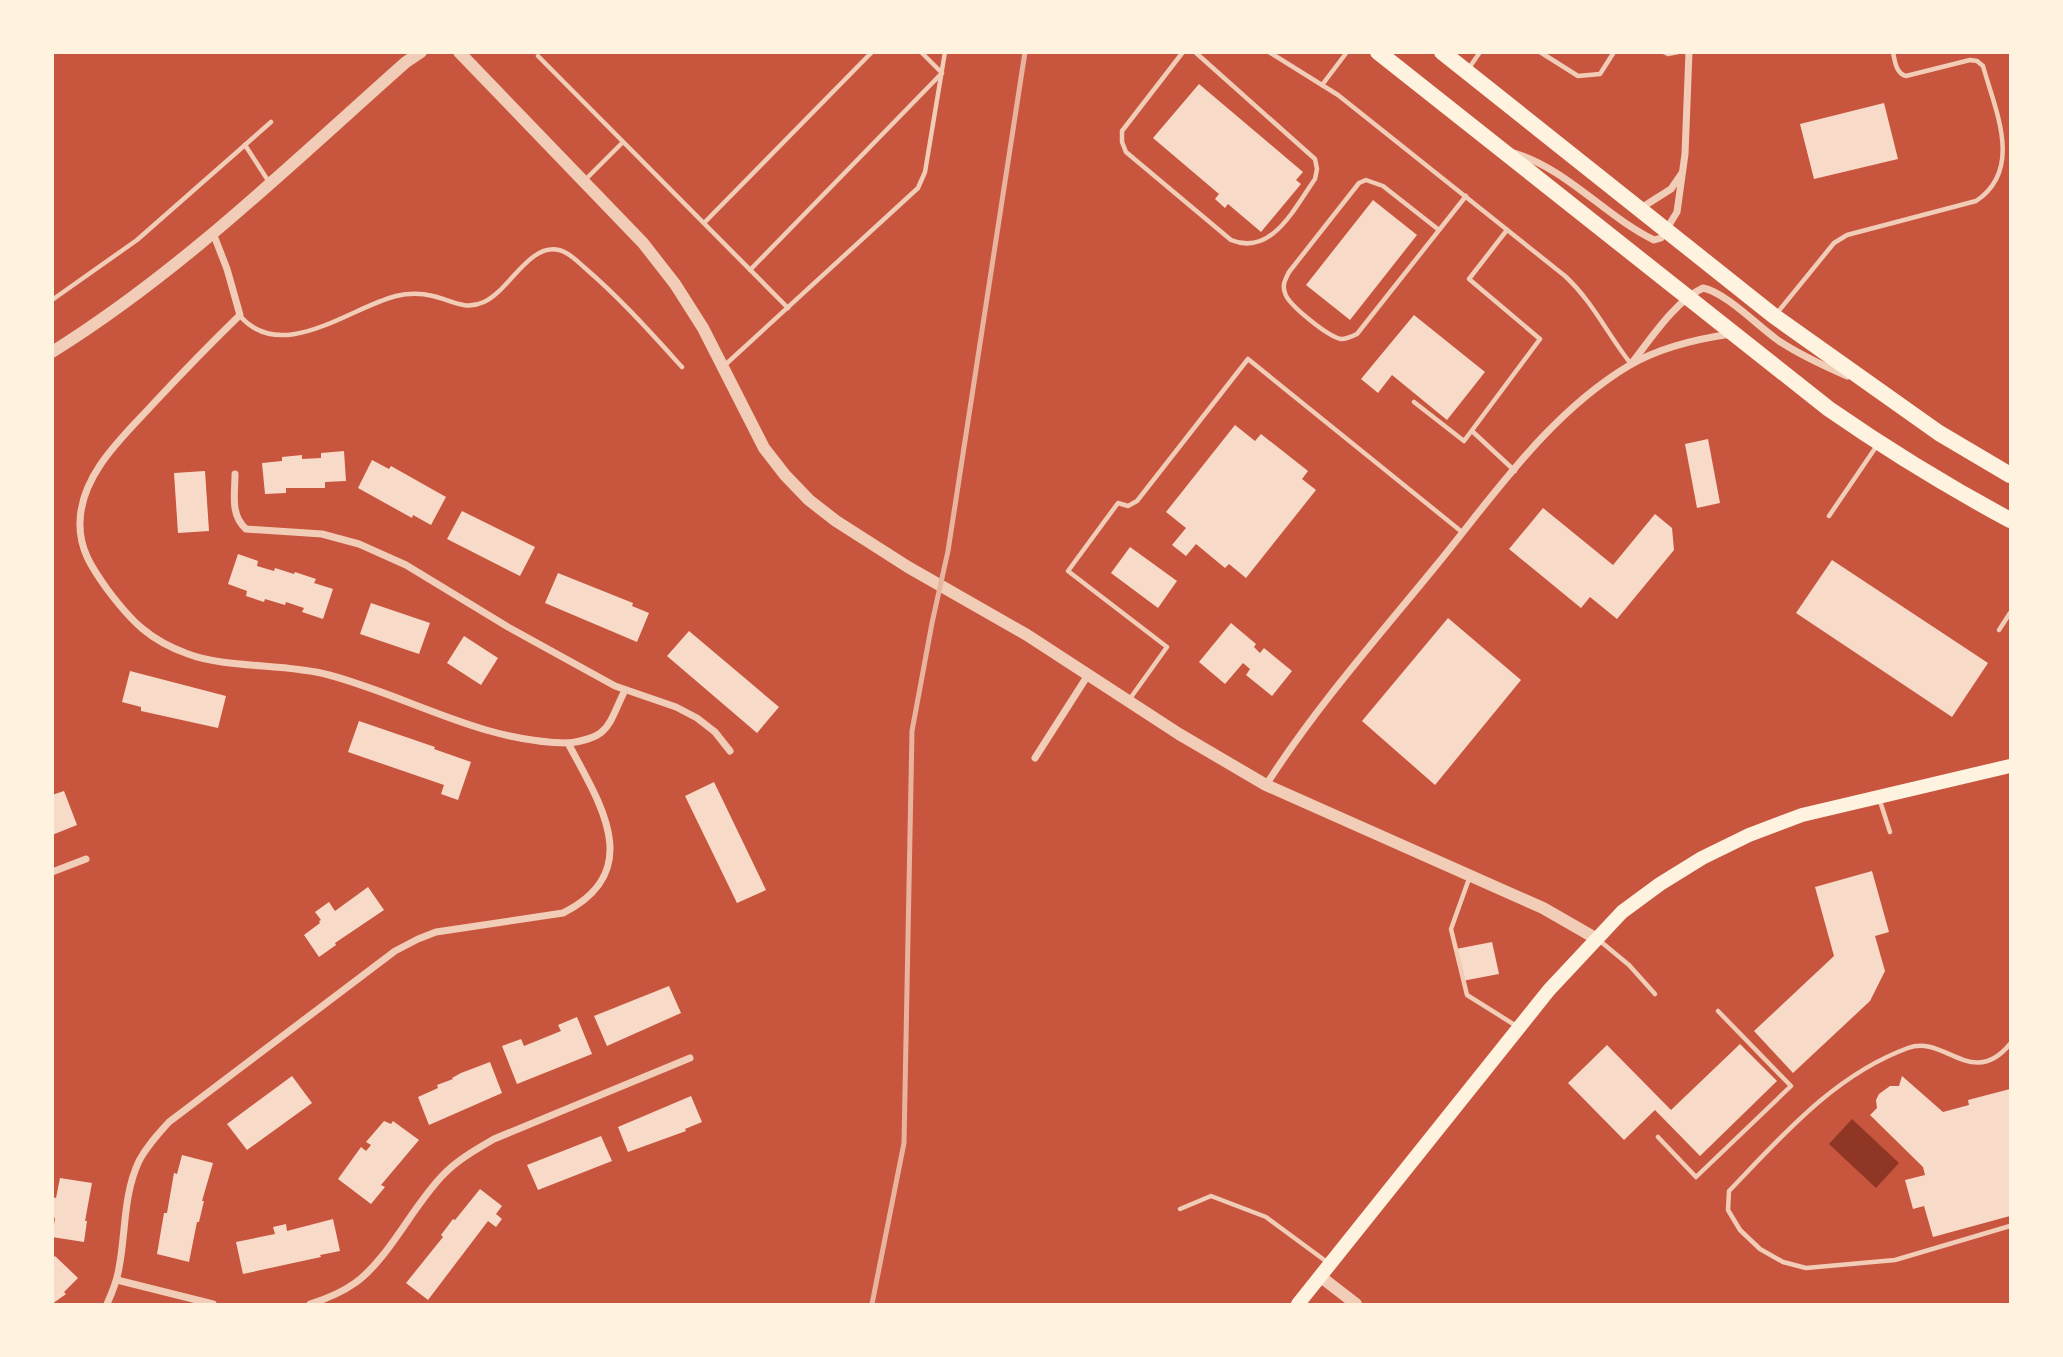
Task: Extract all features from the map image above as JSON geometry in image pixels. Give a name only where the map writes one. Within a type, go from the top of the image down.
[{"type":"main road","points":[[1378,52],[1829,409],[1878,444],[1945,485],[2011,520]]},
{"type":"main road","points":[[1442,52],[1774,316],[1939,433],[2011,475]]},
{"type":"main road","points":[[1298,1304],[1549,990],[1622,912],[1702,858],[1749,835],[1802,815],[2011,766]]},
{"type":"street","points":[[52,352],[129,302],[214,233],[406,62],[421,52]]},
{"type":"street","points":[[459,52],[642,243],[675,284],[704,328],[764,448],[809,500],[836,521],[908,567],[1016,629],[1189,740],[1266,785],[1543,908],[1597,939]]},
{"type":"street","points":[[1501,149],[1529,158],[1640,233],[1654,240],[1661,237],[1677,212],[1689,52]]},
{"type":"street","points":[[1639,209],[1671,189],[1682,173]]},
{"type":"street","points":[[214,233],[240,315],[195,359],[110,451],[94,475],[83,502],[79,521],[88,563],[126,615],[144,632],[166,646],[191,656],[326,674],[380,690],[470,727],[508,738],[542,743],[590,740],[601,734],[625,690]]},
{"type":"street","points":[[1631,364],[1666,320],[1703,288],[1710,289],[1779,341],[1829,368],[1867,383]]},
{"type":"street","points":[[1266,785],[1307,726],[1463,533],[1571,408],[1631,364],[1683,342],[1735,334]]},
{"type":"street","points":[[235,474],[235,513],[246,529],[323,534],[359,544],[406,565],[508,627],[625,690],[676,707],[697,718],[715,732],[730,751]]},
{"type":"street","points":[[1035,758],[1088,675]]},
{"type":"street","points":[[107,1304],[117,1280],[129,1193],[139,1162],[149,1144],[169,1122],[395,951],[436,932],[563,913],[581,904],[593,892],[604,874],[611,839],[607,821],[568,743]]},
{"type":"street","points":[[52,872],[86,859]]},
{"type":"street","points":[[310,1304],[333,1296],[356,1282],[374,1264],[444,1174],[468,1155],[494,1139],[690,1058]]},
{"type":"street","points":[[1321,1277],[1356,1304]]},
{"type":"street","points":[[117,1280],[213,1304]]},
{"type":"lane","points":[[704,223],[872,52]]},
{"type":"lane","points":[[921,52],[942,73]]},
{"type":"lane","points":[[724,366],[918,188],[925,172],[945,52]]},
{"type":"lane","points":[[1183,52],[1122,131],[1126,152],[1231,240],[1253,244],[1265,241],[1275,233],[1315,179],[1315,159],[1195,52]]},
{"type":"lane","points":[[1269,52],[1322,85],[1466,196],[1578,288],[1631,364]]},
{"type":"lane","points":[[1322,85],[1347,52]]},
{"type":"lane","points":[[1466,72],[1480,52]]},
{"type":"lane","points":[[1540,52],[1578,76],[1600,74],[1614,52]]},
{"type":"lane","points":[[1664,52],[1678,52]]},
{"type":"lane","points":[[1774,316],[1834,243],[1847,235],[1976,201],[1988,193],[1997,182],[2002,160],[2002,137],[1983,66],[1978,61],[1970,60],[1906,76],[1901,75],[1897,69],[1893,52]]},
{"type":"lane","points":[[538,56],[788,308]]},
{"type":"lane","points":[[750,270],[942,73]]},
{"type":"lane","points":[[52,300],[137,240],[271,122]]},
{"type":"lane","points":[[583,181],[623,142]]},
{"type":"lane","points":[[245,145],[270,183]]},
{"type":"lane","points":[[1439,230],[1383,186],[1366,180],[1359,183],[1289,272],[1284,282],[1284,293],[1289,302],[1330,334],[1339,339],[1357,334],[1466,196]]},
{"type":"lane","points":[[1414,401],[1464,441],[1540,339],[1469,279],[1507,230]]},
{"type":"lane","points":[[240,315],[250,327],[273,336],[310,331],[413,293],[434,296],[454,305],[468,306],[492,298],[537,254],[549,249],[561,250],[606,286],[682,367]]},
{"type":"lane","points":[[1128,701],[1167,647],[1068,571],[1118,503],[1128,506],[1137,501],[1248,359],[1463,533]]},
{"type":"lane","points":[[1472,430],[1515,471]]},
{"type":"lane","points":[[1829,516],[1878,444]]},
{"type":"lane","points":[[1999,630],[2011,613]]},
{"type":"lane","points":[[1879,797],[1890,832]]},
{"type":"lane","points":[[1470,875],[1451,929],[1467,995],[1519,1028]]},
{"type":"lane","points":[[1597,939],[1629,965],[1655,993]]},
{"type":"lane","points":[[1658,1138],[1696,1177],[1791,1086],[1718,1011]]},
{"type":"lane","points":[[2011,1044],[1991,1059],[1976,1062],[1961,1061],[1924,1044],[1912,1046],[1869,1065],[1826,1094],[1762,1157],[1729,1191],[1728,1209],[1740,1230],[1760,1249],[1783,1262],[1806,1268],[1895,1260],[2011,1226]]},
{"type":"lane","points":[[1180,1209],[1211,1196],[1266,1217],[1331,1265]]},
{"type":"shaded area","points":[[1852,1119],[1899,1163],[1876,1188],[1829,1144]]},
{"type":"building","points":[[1199,84],[1303,172],[1296,180],[1301,184],[1261,232],[1228,204],[1225,208],[1215,199],[1219,194],[1153,138]]},
{"type":"building","points":[[1884,103],[1898,159],[1814,179],[1800,124]]},
{"type":"building","points":[[1373,200],[1417,235],[1350,320],[1306,285]]},
{"type":"building","points":[[1414,315],[1485,372],[1447,420],[1392,375],[1378,393],[1361,379]]},
{"type":"building","points":[[1235,425],[1255,441],[1261,434],[1308,471],[1302,479],[1316,490],[1246,578],[1229,564],[1225,568],[1196,544],[1186,556],[1172,545],[1186,528],[1166,512]]},
{"type":"building","points":[[1708,439],[1720,503],[1697,508],[1685,444]]},
{"type":"building","points":[[344,451],[346,481],[325,482],[325,488],[286,488],[286,493],[265,494],[262,463],[302,455],[302,459],[321,458],[321,453]]},
{"type":"building","points":[[372,460],[389,469],[391,466],[446,497],[431,525],[413,515],[412,518],[358,488]]},
{"type":"building","points":[[205,471],[209,531],[178,533],[174,473]]},
{"type":"building","points":[[1543,508],[1613,565],[1655,514],[1672,528],[1674,550],[1617,619],[1590,597],[1581,608],[1509,549]]},
{"type":"building","points":[[462,511],[535,547],[520,576],[447,539]]},
{"type":"building","points":[[1130,547],[1177,581],[1158,608],[1111,573]]},
{"type":"building","points":[[238,554],[258,561],[257,566],[274,571],[275,568],[294,574],[295,572],[316,579],[314,583],[333,589],[323,619],[302,612],[304,608],[286,602],[285,605],[265,599],[264,602],[246,596],[247,591],[228,584]]},
{"type":"building","points":[[1832,560],[1988,663],[1952,717],[1796,613]]},
{"type":"building","points":[[558,573],[633,603],[632,606],[649,613],[637,642],[545,603]]},
{"type":"building","points":[[371,603],[430,623],[419,654],[360,634]]},
{"type":"building","points":[[1448,618],[1521,680],[1435,785],[1362,721]]},
{"type":"building","points":[[1231,623],[1256,644],[1254,647],[1260,653],[1264,648],[1292,671],[1272,696],[1246,675],[1250,669],[1243,663],[1225,684],[1199,662]]},
{"type":"building","points":[[689,631],[779,707],[757,733],[667,656]]},
{"type":"building","points":[[464,636],[498,658],[481,685],[447,663]]},
{"type":"building","points":[[130,671],[226,696],[218,728],[141,711],[141,707],[122,702]]},
{"type":"building","points":[[359,721],[471,762],[458,800],[441,794],[444,785],[348,752]]},
{"type":"building","points":[[714,782],[766,890],[737,903],[685,796]]},
{"type":"building","points":[[64,791],[77,825],[52,835],[52,795]]},
{"type":"building","points":[[1872,871],[1889,932],[1875,936],[1885,971],[1870,1001],[1793,1073],[1754,1031],[1834,956],[1815,887]]},
{"type":"building","points":[[368,887],[384,910],[319,957],[304,935],[320,923],[321,920],[315,912],[329,902],[335,911]]},
{"type":"building","points":[[1492,942],[1499,974],[1462,981],[1456,949]]},
{"type":"building","points":[[669,986],[681,1013],[607,1046],[594,1016]]},
{"type":"building","points":[[577,1017],[592,1054],[517,1084],[502,1046],[521,1039],[524,1046],[561,1031],[558,1025]]},
{"type":"building","points":[[1740,1044],[1777,1081],[1700,1156],[1655,1110],[1624,1140],[1568,1083],[1607,1045],[1671,1110]]},
{"type":"building","points":[[490,1062],[502,1093],[429,1125],[418,1097],[461,1073]]},
{"type":"building","points":[[292,1076],[312,1103],[247,1150],[227,1124]]},
{"type":"building","points":[[1902,1076],[1943,1112],[1969,1105],[1968,1100],[2010,1089],[2010,1216],[1933,1237],[1924,1206],[1913,1209],[1905,1180],[1925,1175],[1923,1167],[1870,1115],[1877,1108],[1876,1100],[1879,1094],[1890,1086],[1899,1086]]},
{"type":"building","points":[[691,1096],[702,1122],[685,1129],[686,1131],[628,1152],[618,1127]]},
{"type":"building","points":[[384,1121],[391,1124],[393,1121],[419,1140],[381,1185],[385,1187],[371,1204],[338,1179],[361,1147],[366,1151],[371,1145],[366,1142]]},
{"type":"building","points":[[601,1136],[612,1161],[538,1190],[527,1165]]},
{"type":"building","points":[[182,1155],[213,1163],[189,1262],[157,1254],[174,1173],[177,1174]]},
{"type":"building","points":[[60,1178],[92,1183],[84,1242],[52,1237],[55,1218],[52,1217],[52,1197],[56,1198]]},
{"type":"building","points":[[480,1189],[502,1206],[496,1214],[502,1219],[496,1227],[488,1221],[428,1300],[406,1283],[443,1237],[441,1235],[453,1219],[455,1220]]},
{"type":"building","points":[[333,1219],[340,1251],[243,1274],[236,1242],[275,1234],[273,1227],[286,1224],[287,1231]]},
{"type":"building","points":[[55,1256],[78,1278],[64,1292],[66,1294],[52,1304],[52,1259]]},
{"type":"railway","points":[[872,1304],[904,1143],[912,731],[948,551],[1025,52]]}]
